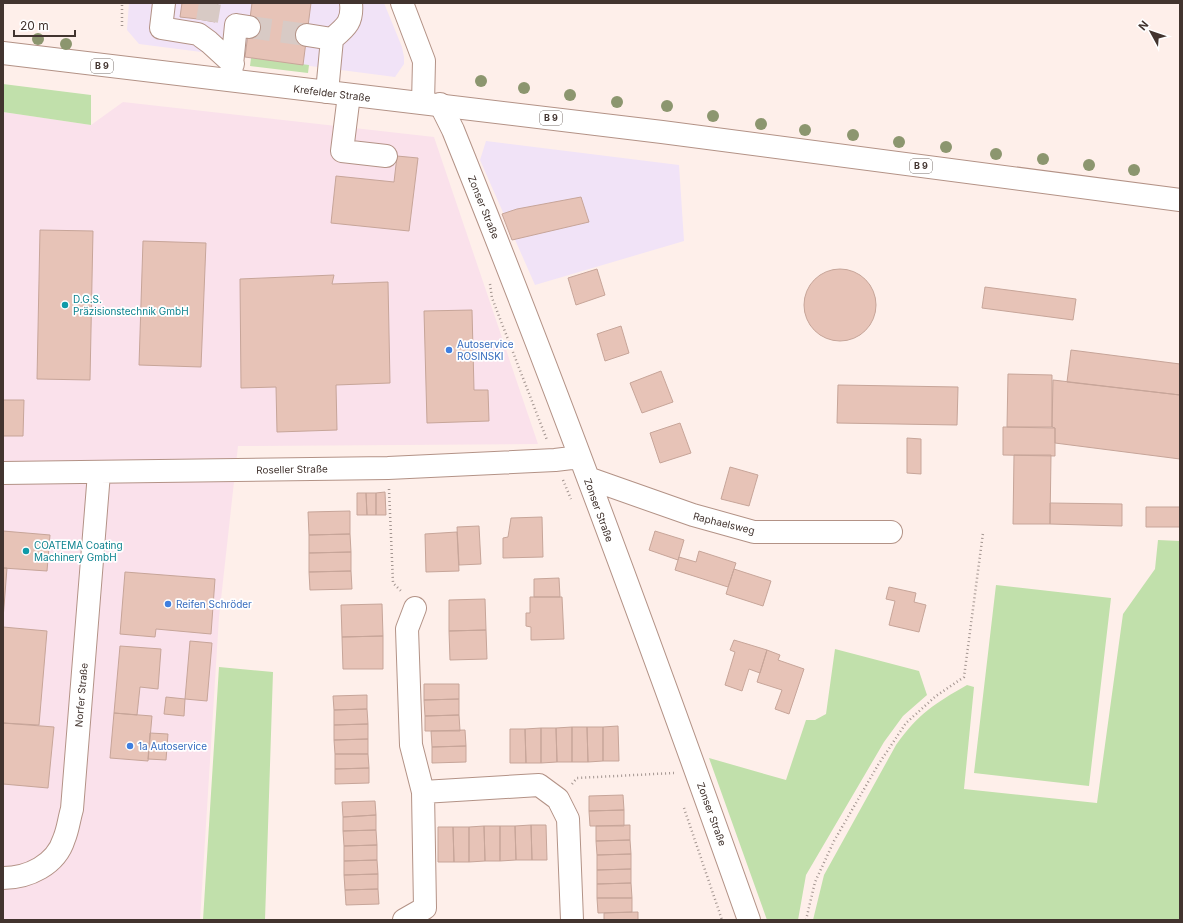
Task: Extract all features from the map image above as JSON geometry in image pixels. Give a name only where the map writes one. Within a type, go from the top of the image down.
[{"type":"street","points":[[164,3],[161,28],[198,34],[208,31],[232,72]]},
{"type":"street","points":[[402,3],[424,61],[431,103]]},
{"type":"street","points":[[327,92],[332,39],[346,27],[352,15],[342,5]]},
{"type":"street","points":[[232,72],[236,25],[249,27]]},
{"type":"street","points":[[307,35],[332,39]]},
{"type":"street","name":"Krefelder Straße","points":[[3,53],[232,72],[327,92],[349,95],[431,103],[662,132],[1180,200]]},
{"type":"street","points":[[349,95],[342,151],[386,156]]},
{"type":"street","name":"Zonser Straße","points":[[431,103],[453,130],[517,289],[696,771],[749,920]]},
{"type":"street","name":"Roseller Straße","points":[[3,473],[99,473],[388,468],[555,460],[580,457]]},
{"type":"street","name":"Norfer Straße","points":[[3,878],[15,878],[38,871],[52,859],[64,841],[72,809],[99,473]]},
{"type":"street","name":"Raphaelsweg","points":[[588,478],[693,515],[754,532],[891,532]]},
{"type":"street","points":[[404,920],[425,914],[423,792],[411,744],[407,630],[415,608]]},
{"type":"street","points":[[423,792],[539,785],[558,799],[568,819],[572,920]]},
{"type":"path","points":[[122,3],[122,26]]},
{"type":"path","points":[[388,468],[393,584],[415,608]]},
{"type":"path","points":[[806,920],[815,882],[834,841],[878,765],[906,723],[936,696],[964,677],[983,533]]},
{"type":"path","points":[[558,799],[577,778],[652,773]]},
{"type":"shaded area","points":[[129,3],[384,3],[402,47],[404,64],[395,77],[139,44],[127,30]]},
{"type":"shaded area","points":[[123,102],[434,137],[538,444],[238,446],[219,617],[200,920],[3,920],[3,112],[91,125]]},
{"type":"shaded area","points":[[486,141],[679,165],[684,241],[535,285],[480,160]]},
{"type":"green space","points":[[251,58],[309,65],[308,73],[250,66]]},
{"type":"green space","points":[[3,84],[91,95],[91,125],[3,112]]},
{"type":"green space","points":[[1158,540],[1180,541],[1180,920],[813,920],[824,875],[896,745],[912,725],[928,710],[967,685],[974,687],[964,789],[1097,803],[1123,614],[1155,569]]},
{"type":"green space","points":[[996,585],[1111,598],[1089,786],[974,773]]},
{"type":"green space","points":[[835,649],[919,671],[927,695],[903,716],[884,742],[806,875],[798,920],[767,920],[709,758],[786,780],[806,720],[815,720],[826,714]]},
{"type":"green space","points":[[219,667],[273,672],[265,920],[203,920]]},
{"type":"building","points":[[182,3],[201,3],[198,19],[180,17]]},
{"type":"building","points":[[201,3],[218,3],[215,22],[198,19]]},
{"type":"building","points":[[252,3],[311,3],[303,65],[245,57]]},
{"type":"building","points":[[397,156],[418,158],[409,231],[331,223],[336,176],[394,182]]},
{"type":"building","points":[[581,197],[589,222],[512,240],[502,214],[517,209]]},
{"type":"building","name":"D.G.S. Präzisionstechnik GmbH","points":[[40,230],[93,231],[90,380],[37,379]]},
{"type":"building","points":[[143,241],[206,243],[201,367],[139,365]]},
{"type":"building","points":[[597,269],[605,295],[576,305],[568,278]]},
{"type":"building","points":[[840,269],[860,275],[870,285],[876,305],[870,325],[860,335],[840,341],[820,335],[810,325],[804,305],[810,285],[820,275]]},
{"type":"building","points":[[334,275],[332,284],[388,282],[390,383],[336,385],[337,430],[277,432],[276,387],[241,388],[240,279]]},
{"type":"building","points":[[985,287],[1076,299],[1073,320],[982,308]]},
{"type":"building","name":"Autoservice ROSINSKI","points":[[472,310],[474,390],[488,390],[489,421],[427,423],[424,311]]},
{"type":"building","points":[[621,326],[629,353],[605,361],[597,334]]},
{"type":"building","points":[[1071,350],[1180,364],[1180,395],[1067,382]]},
{"type":"building","points":[[661,371],[673,402],[642,413],[630,383]]},
{"type":"building","points":[[1008,374],[1052,375],[1052,427],[1007,427]]},
{"type":"building","points":[[1053,380],[1180,395],[1180,459],[1055,443],[1055,428],[1052,427]]},
{"type":"building","points":[[838,385],[958,387],[957,425],[837,423]]},
{"type":"building","points":[[3,400],[24,400],[23,436],[3,436]]},
{"type":"building","points":[[680,423],[691,453],[660,463],[650,433]]},
{"type":"building","points":[[1003,427],[1055,428],[1055,456],[1003,455]]},
{"type":"building","points":[[907,438],[921,439],[921,474],[907,473]]},
{"type":"building","points":[[1014,455],[1051,455],[1050,524],[1013,524]]},
{"type":"building","points":[[730,467],[758,475],[749,506],[721,499]]},
{"type":"building","points":[[385,492],[386,515],[376,515],[376,493]]},
{"type":"building","points":[[357,493],[366,493],[367,515],[357,515]]},
{"type":"building","points":[[366,493],[376,493],[376,515],[367,515]]},
{"type":"building","points":[[1050,503],[1122,504],[1122,526],[1050,524]]},
{"type":"building","points":[[1146,507],[1180,507],[1180,527],[1146,527]]},
{"type":"building","points":[[350,511],[350,534],[309,535],[308,512]]},
{"type":"building","points":[[542,517],[543,557],[503,558],[503,538],[508,537],[511,518]]},
{"type":"building","points":[[479,526],[481,564],[459,565],[457,527]]},
{"type":"building","name":"COATEMA Coating Machinery GmbH","points":[[3,531],[50,535],[47,571],[3,568]]},
{"type":"building","points":[[655,531],[684,540],[678,560],[649,550]]},
{"type":"building","points":[[457,532],[459,571],[426,572],[425,534]]},
{"type":"building","points":[[350,534],[351,552],[309,553],[309,535]]},
{"type":"building","points":[[699,551],[736,563],[728,587],[675,570],[679,557],[696,562]]},
{"type":"building","points":[[351,552],[351,571],[309,572],[309,553]]},
{"type":"building","points":[[3,568],[7,568],[3,619]]},
{"type":"building","points":[[734,569],[771,581],[763,606],[726,594]]},
{"type":"building","points":[[351,571],[352,589],[310,590],[309,572]]},
{"type":"building","name":"Reifen Schröder","points":[[125,572],[215,579],[211,634],[156,629],[155,637],[120,634]]},
{"type":"building","points":[[559,578],[560,597],[534,597],[534,579]]},
{"type":"building","points":[[889,587],[916,593],[914,602],[926,605],[919,632],[889,625],[895,601],[886,599]]},
{"type":"building","points":[[530,597],[562,597],[564,639],[531,640],[531,627],[526,626],[526,613],[530,613]]},
{"type":"building","points":[[485,599],[486,630],[449,631],[449,600]]},
{"type":"building","points":[[382,604],[383,636],[342,637],[341,605]]},
{"type":"building","points":[[3,627],[47,631],[39,725],[3,723]]},
{"type":"building","points":[[486,630],[487,659],[450,660],[449,631]]},
{"type":"building","points":[[383,636],[383,669],[343,669],[342,637]]},
{"type":"building","points":[[734,640],[767,650],[760,673],[749,669],[742,691],[725,685],[735,652],[730,650]]},
{"type":"building","points":[[190,641],[212,643],[207,701],[185,699]]},
{"type":"building","points":[[120,646],[161,649],[158,689],[140,687],[137,715],[114,713]]},
{"type":"building","points":[[767,650],[780,655],[778,660],[804,669],[789,714],[775,709],[782,690],[757,682]]},
{"type":"building","points":[[424,684],[459,684],[459,699],[424,700]]},
{"type":"building","points":[[367,695],[367,709],[334,710],[333,696]]},
{"type":"building","points":[[166,697],[185,699],[184,716],[164,714]]},
{"type":"building","points":[[459,699],[459,715],[425,716],[424,700]]},
{"type":"building","points":[[367,709],[368,724],[334,725],[334,710]]},
{"type":"building","name":"1a Autoservice","points":[[114,713],[152,716],[148,761],[110,758]]},
{"type":"building","points":[[459,715],[460,731],[425,731],[425,716]]},
{"type":"building","points":[[3,723],[54,727],[48,788],[3,784]]},
{"type":"building","points":[[368,724],[368,739],[334,740],[334,725]]},
{"type":"building","points":[[618,726],[619,761],[603,761],[603,727]]},
{"type":"building","points":[[572,727],[587,727],[588,762],[572,762]]},
{"type":"building","points":[[572,727],[572,762],[557,762],[556,728]]},
{"type":"building","points":[[587,727],[603,727],[603,761],[588,762]]},
{"type":"building","points":[[541,728],[556,728],[557,762],[541,763]]},
{"type":"building","points":[[541,728],[541,763],[526,763],[525,729]]},
{"type":"building","points":[[510,729],[525,729],[526,763],[510,763]]},
{"type":"building","points":[[465,730],[466,746],[432,747],[431,731]]},
{"type":"building","points":[[150,733],[168,734],[166,760],[148,759]]},
{"type":"building","points":[[368,739],[368,754],[335,754],[334,740]]},
{"type":"building","points":[[466,746],[466,762],[432,763],[432,747]]},
{"type":"building","points":[[335,754],[368,754],[369,768],[335,769]]},
{"type":"building","points":[[369,768],[369,783],[335,784],[335,769]]},
{"type":"building","points":[[623,795],[624,810],[589,811],[589,796]]},
{"type":"building","points":[[375,801],[376,815],[343,817],[342,802]]},
{"type":"building","points":[[624,810],[624,826],[590,826],[589,811]]},
{"type":"building","points":[[376,815],[376,830],[343,831],[343,817]]},
{"type":"building","points":[[531,825],[546,825],[547,860],[532,860]]},
{"type":"building","points":[[531,825],[532,860],[516,860],[515,826]]},
{"type":"building","points":[[630,825],[630,840],[596,841],[596,826]]},
{"type":"building","points":[[484,826],[485,861],[469,862],[469,827]]},
{"type":"building","points":[[484,826],[500,826],[500,861],[485,861]]},
{"type":"building","points":[[500,826],[515,826],[516,860],[500,861]]},
{"type":"building","points":[[438,827],[453,827],[454,862],[438,862]]},
{"type":"building","points":[[453,827],[469,827],[469,862],[454,862]]},
{"type":"building","points":[[376,830],[377,845],[344,846],[343,831]]},
{"type":"building","points":[[630,840],[631,854],[597,855],[596,841]]},
{"type":"building","points":[[377,845],[377,860],[344,861],[344,846]]},
{"type":"building","points":[[631,854],[631,869],[597,870],[597,855]]},
{"type":"building","points":[[377,860],[378,874],[344,875],[344,861]]},
{"type":"building","points":[[631,869],[631,883],[597,884],[597,870]]},
{"type":"building","points":[[378,874],[378,889],[345,890],[344,875]]},
{"type":"building","points":[[631,883],[632,898],[597,898],[597,884]]},
{"type":"building","points":[[378,889],[379,904],[346,905],[345,890]]},
{"type":"building","points":[[597,898],[632,898],[632,912],[598,913]]},
{"type":"building","points":[[638,912],[638,920],[604,920],[604,913]]},
{"type":"tunnel","points":[[207,21],[210,3]]},
{"type":"tunnel","points":[[249,27],[307,35]]},
{"type":"place","name":"D.G.S. Präzisionstechnik GmbH","points":[[65,305]]},
{"type":"place","name":"Autoservice ROSINSKI","points":[[449,350]]},
{"type":"place","name":"COATEMA Coating Machinery GmbH","points":[[26,551]]},
{"type":"place","name":"Reifen Schröder","points":[[168,604]]},
{"type":"place","name":"1a Autoservice","points":[[130,746]]}]
